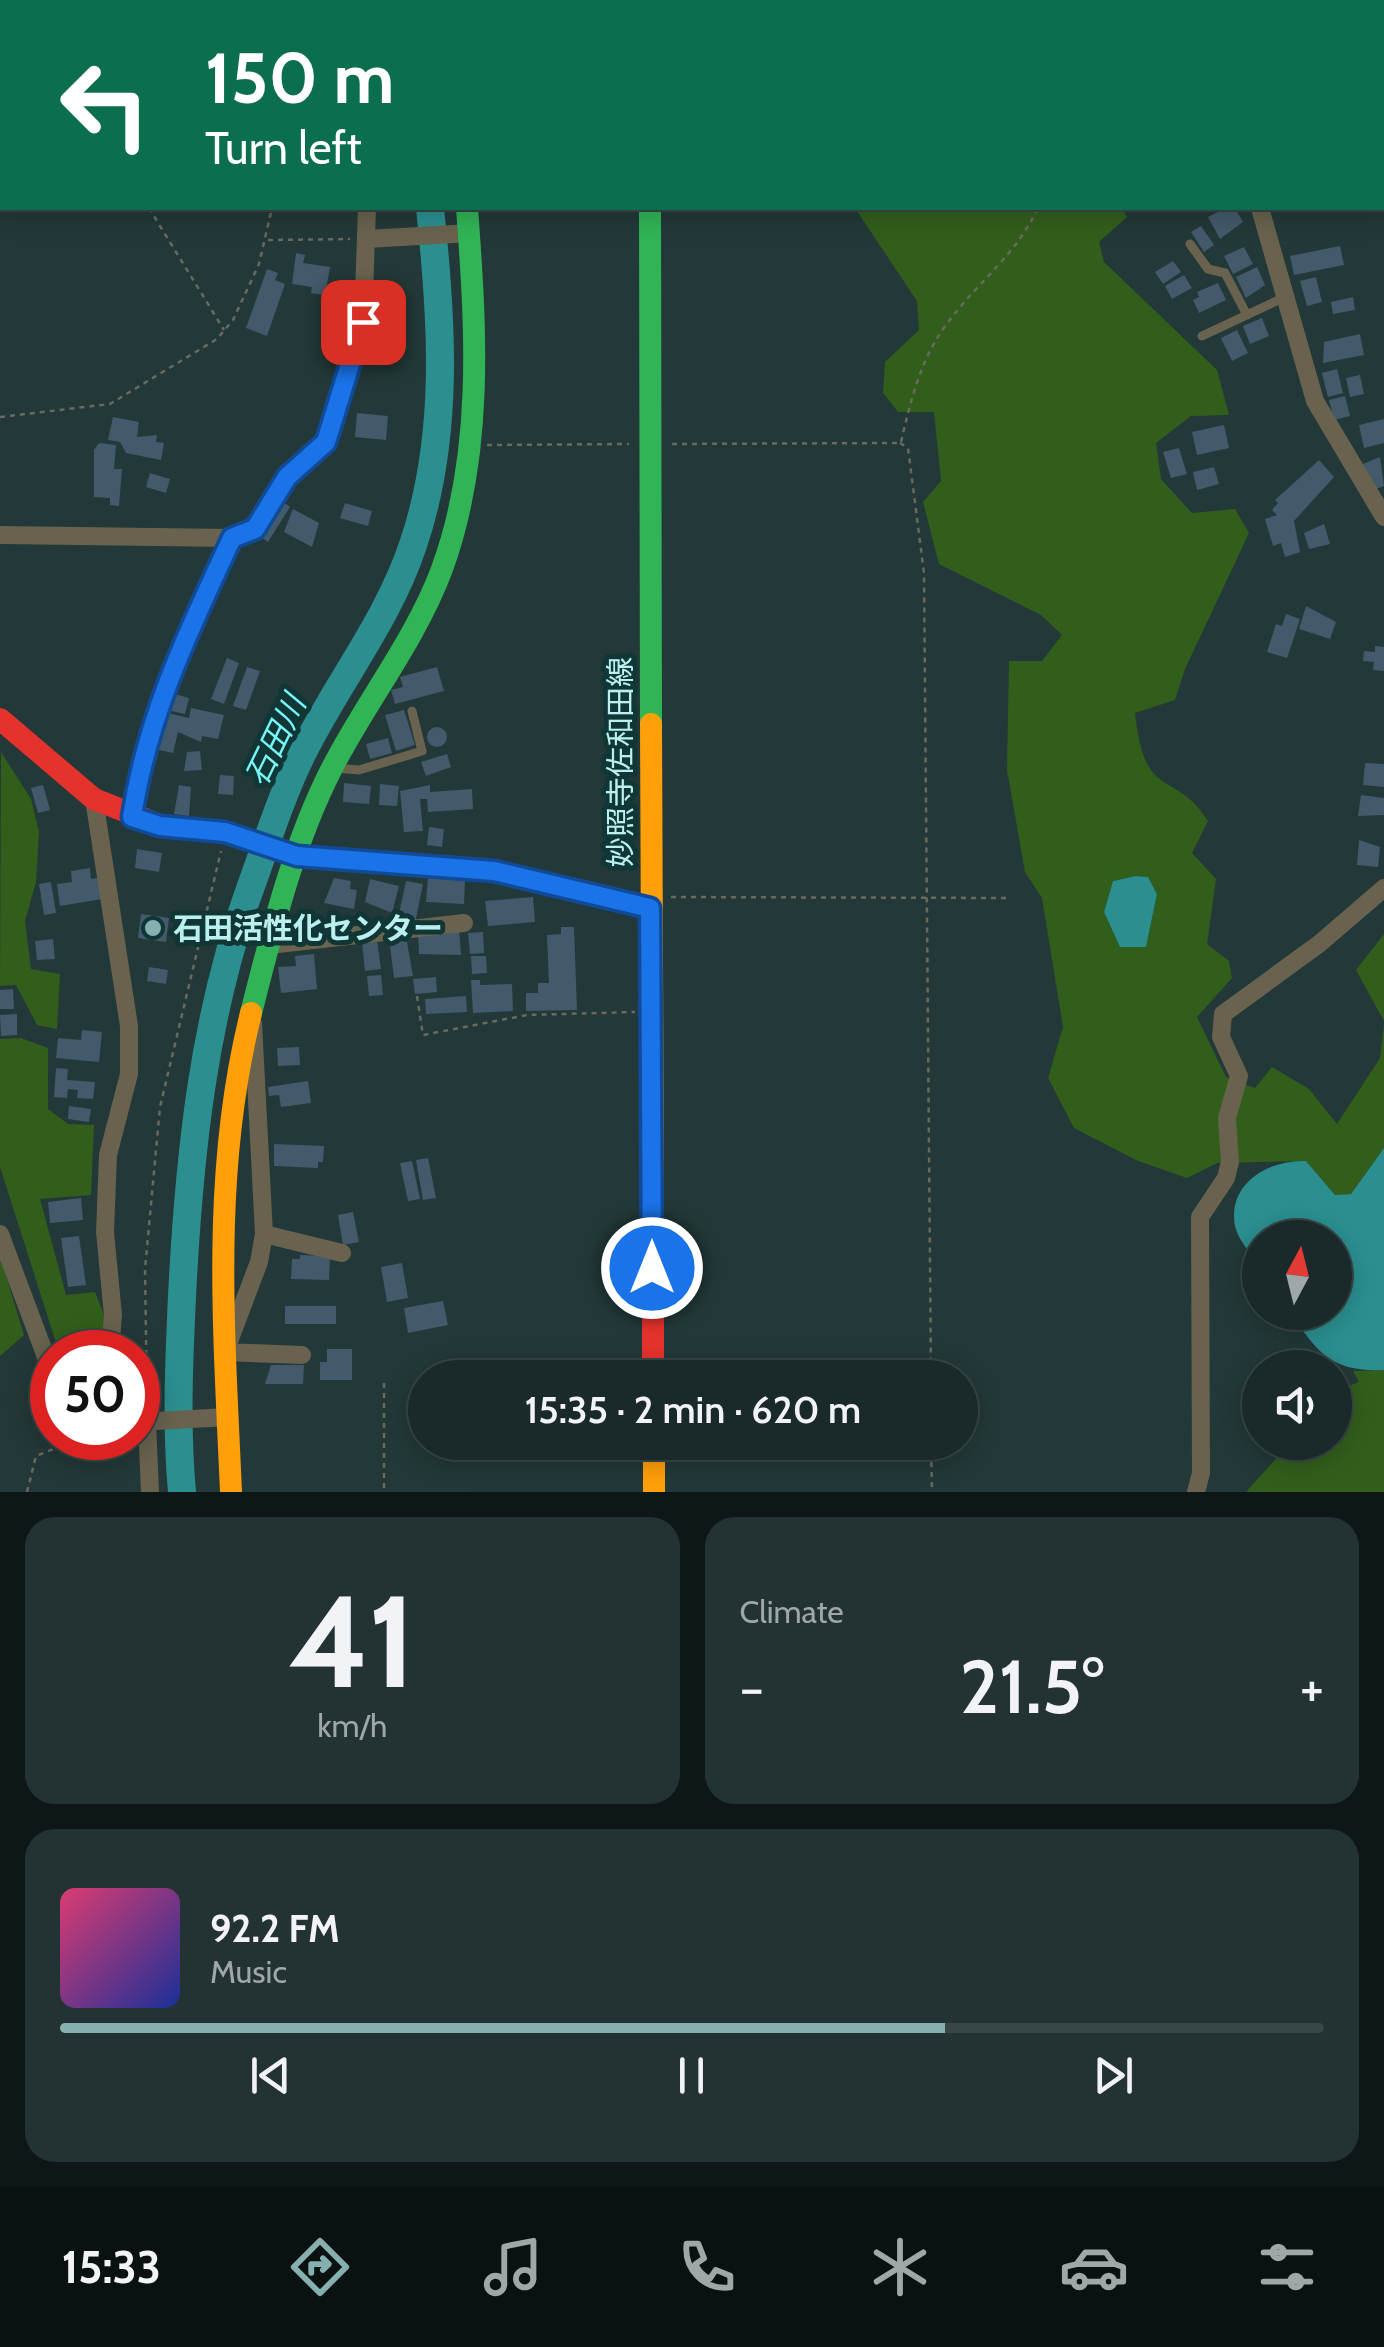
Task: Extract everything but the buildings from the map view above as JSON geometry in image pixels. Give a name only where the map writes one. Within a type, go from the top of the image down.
[{"type":"street","points":[[0,536],[232,538],[255,529],[287,477],[326,442],[363,322],[367,210]]},
{"type":"street","points":[[231,1492],[223,1417],[222,1198],[230,1119],[292,854],[332,768],[422,615],[448,547],[472,445],[476,408],[464,234],[468,210]]},
{"type":"street","name":"妙照寺佐和田線","points":[[650,210],[649,901],[654,1360]]},
{"type":"street","points":[[1261,210],[1315,401],[1384,517]]},
{"type":"street","points":[[367,239],[464,234]]},
{"type":"street","points":[[132,817],[142,753],[162,690],[232,538]]},
{"type":"street","points":[[0,719],[94,799],[160,826],[229,834],[292,854],[494,871],[649,901]]},
{"type":"street","points":[[94,799],[129,1026],[129,1074],[108,1155],[105,1232],[112,1330]]},
{"type":"street","points":[[1196,1492],[1201,1473],[1200,1217],[1226,1178],[1230,1162],[1227,1118],[1238,1076],[1221,1037],[1223,1014],[1320,944],[1384,888]]},
{"type":"street","points":[[269,945],[464,923]]},
{"type":"street","points":[[224,1352],[251,1287],[264,1234],[252,1012]]},
{"type":"street","points":[[0,1234],[36,1330]]},
{"type":"street","points":[[264,1234],[342,1252]]},
{"type":"street","points":[[224,1352],[302,1354]]},
{"type":"street","points":[[160,1421],[223,1417]]},
{"type":"street","points":[[149,1460],[150,1492]]},
{"type":"street","points":[[654,1460],[654,1492]]},
{"type":"lane","points":[[1190,244],[1208,269],[1224,273],[1246,315]]},
{"type":"lane","points":[[1202,336],[1285,297]]},
{"type":"lane","points":[[332,768],[359,770],[422,750],[412,710]]},
{"type":"path","points":[[151,210],[225,331]]},
{"type":"path","points":[[0,417],[123,399],[225,331],[259,264],[272,210]]},
{"type":"path","points":[[900,443],[916,379],[946,324],[1005,263],[1037,210]]},
{"type":"path","points":[[266,240],[367,239]]},
{"type":"path","points":[[472,445],[900,443],[908,448],[924,573],[930,1360]]},
{"type":"path","points":[[146,1330],[145,1269],[160,1107],[229,834]]},
{"type":"path","points":[[649,901],[1007,898]]},
{"type":"path","points":[[418,996],[423,1036],[527,1015],[650,1012]]},
{"type":"path","points":[[384,1383],[384,1492]]},
{"type":"path","points":[[27,1492],[35,1460]]},
{"type":"path","points":[[931,1460],[932,1492]]},
{"type":"green space","points":[[856,210],[1123,210],[1127,217],[1099,242],[1104,262],[1217,370],[1229,415],[1191,416],[1156,443],[1161,479],[1192,513],[1235,509],[1249,533],[1185,669],[1175,700],[1135,713],[1146,761],[1154,773],[1184,794],[1208,821],[1192,853],[1216,879],[1207,944],[1229,961],[1232,978],[1197,1017],[1226,1077],[1255,1088],[1272,1067],[1309,1089],[1337,1124],[1380,1058],[1384,1025],[1384,1148],[1351,1194],[1335,1195],[1306,1161],[1217,1163],[1187,1178],[1138,1161],[1074,1128],[1048,1078],[1063,1027],[1042,898],[1025,872],[1007,770],[1009,661],[1042,661],[1062,635],[1041,615],[939,564],[923,502],[941,481],[934,412],[898,412],[883,393],[885,362],[919,330],[917,301]],"holes":[[[1148,877],[1157,894],[1146,947],[1120,947],[1104,912],[1113,881]]]},
{"type":"green space","points":[[1,752],[31,799],[39,832],[36,882],[25,921],[31,969],[60,974],[57,1029],[37,1025],[16,985],[0,986]]},
{"type":"green space","points":[[1384,934],[1384,1021],[1356,970]]},
{"type":"green space","points":[[21,1038],[48,1048],[48,1109],[68,1124],[94,1125],[91,1195],[40,1199],[66,1295],[95,1292],[105,1317],[104,1330],[52,1330],[0,1167],[0,1039]]},
{"type":"green space","points":[[0,1256],[24,1335],[0,1356]]},
{"type":"green space","points":[[1384,1370],[1384,1492],[1246,1492],[1275,1460],[1352,1460],[1352,1385],[1359,1382],[1353,1371]]},
{"type":"water","points":[[1148,877],[1157,894],[1146,947],[1120,947],[1104,912],[1113,881]]},
{"type":"water","points":[[1384,1148],[1384,1370],[1352,1368],[1352,1350],[1319,1350],[1303,1330],[1352,1330],[1352,1220],[1242,1220],[1242,1241],[1235,1226],[1234,1211],[1244,1186],[1279,1164],[1306,1161],[1335,1195],[1351,1194]]},
{"type":"waterway","name":"石田川","points":[[182,1492],[179,1394],[185,1244],[194,1140],[210,1037],[235,936],[288,784],[403,573],[425,504],[440,378],[430,210]]},
{"type":"traffic: fast","points":[[251,1013],[285,888],[318,797],[418,621],[442,569],[456,525],[465,481],[474,390],[467,210]]},
{"type":"traffic: fast","points":[[650,210],[651,724]]},
{"type":"traffic: fast","points":[[361,861],[494,871],[650,908]]},
{"type":"traffic: slow","points":[[651,724],[653,1199]]},
{"type":"traffic: slow","points":[[231,1492],[224,1311],[225,1192],[238,1073],[251,1013]]},
{"type":"traffic: slow","points":[[654,1460],[654,1492]]},
{"type":"traffic: jam","points":[[0,719],[94,799],[160,825],[225,832],[297,856],[361,861]]},
{"type":"traffic: jam","points":[[653,1199],[653,1360]]},
{"type":"place","name":"石田活性化センター","points":[[153,928]]},
{"type":"route","points":[[363,322],[356,357],[326,442],[287,477],[255,529],[232,538],[162,690],[142,753],[132,817],[160,826],[225,832],[297,856],[494,871],[650,908],[652,1268]]}]
